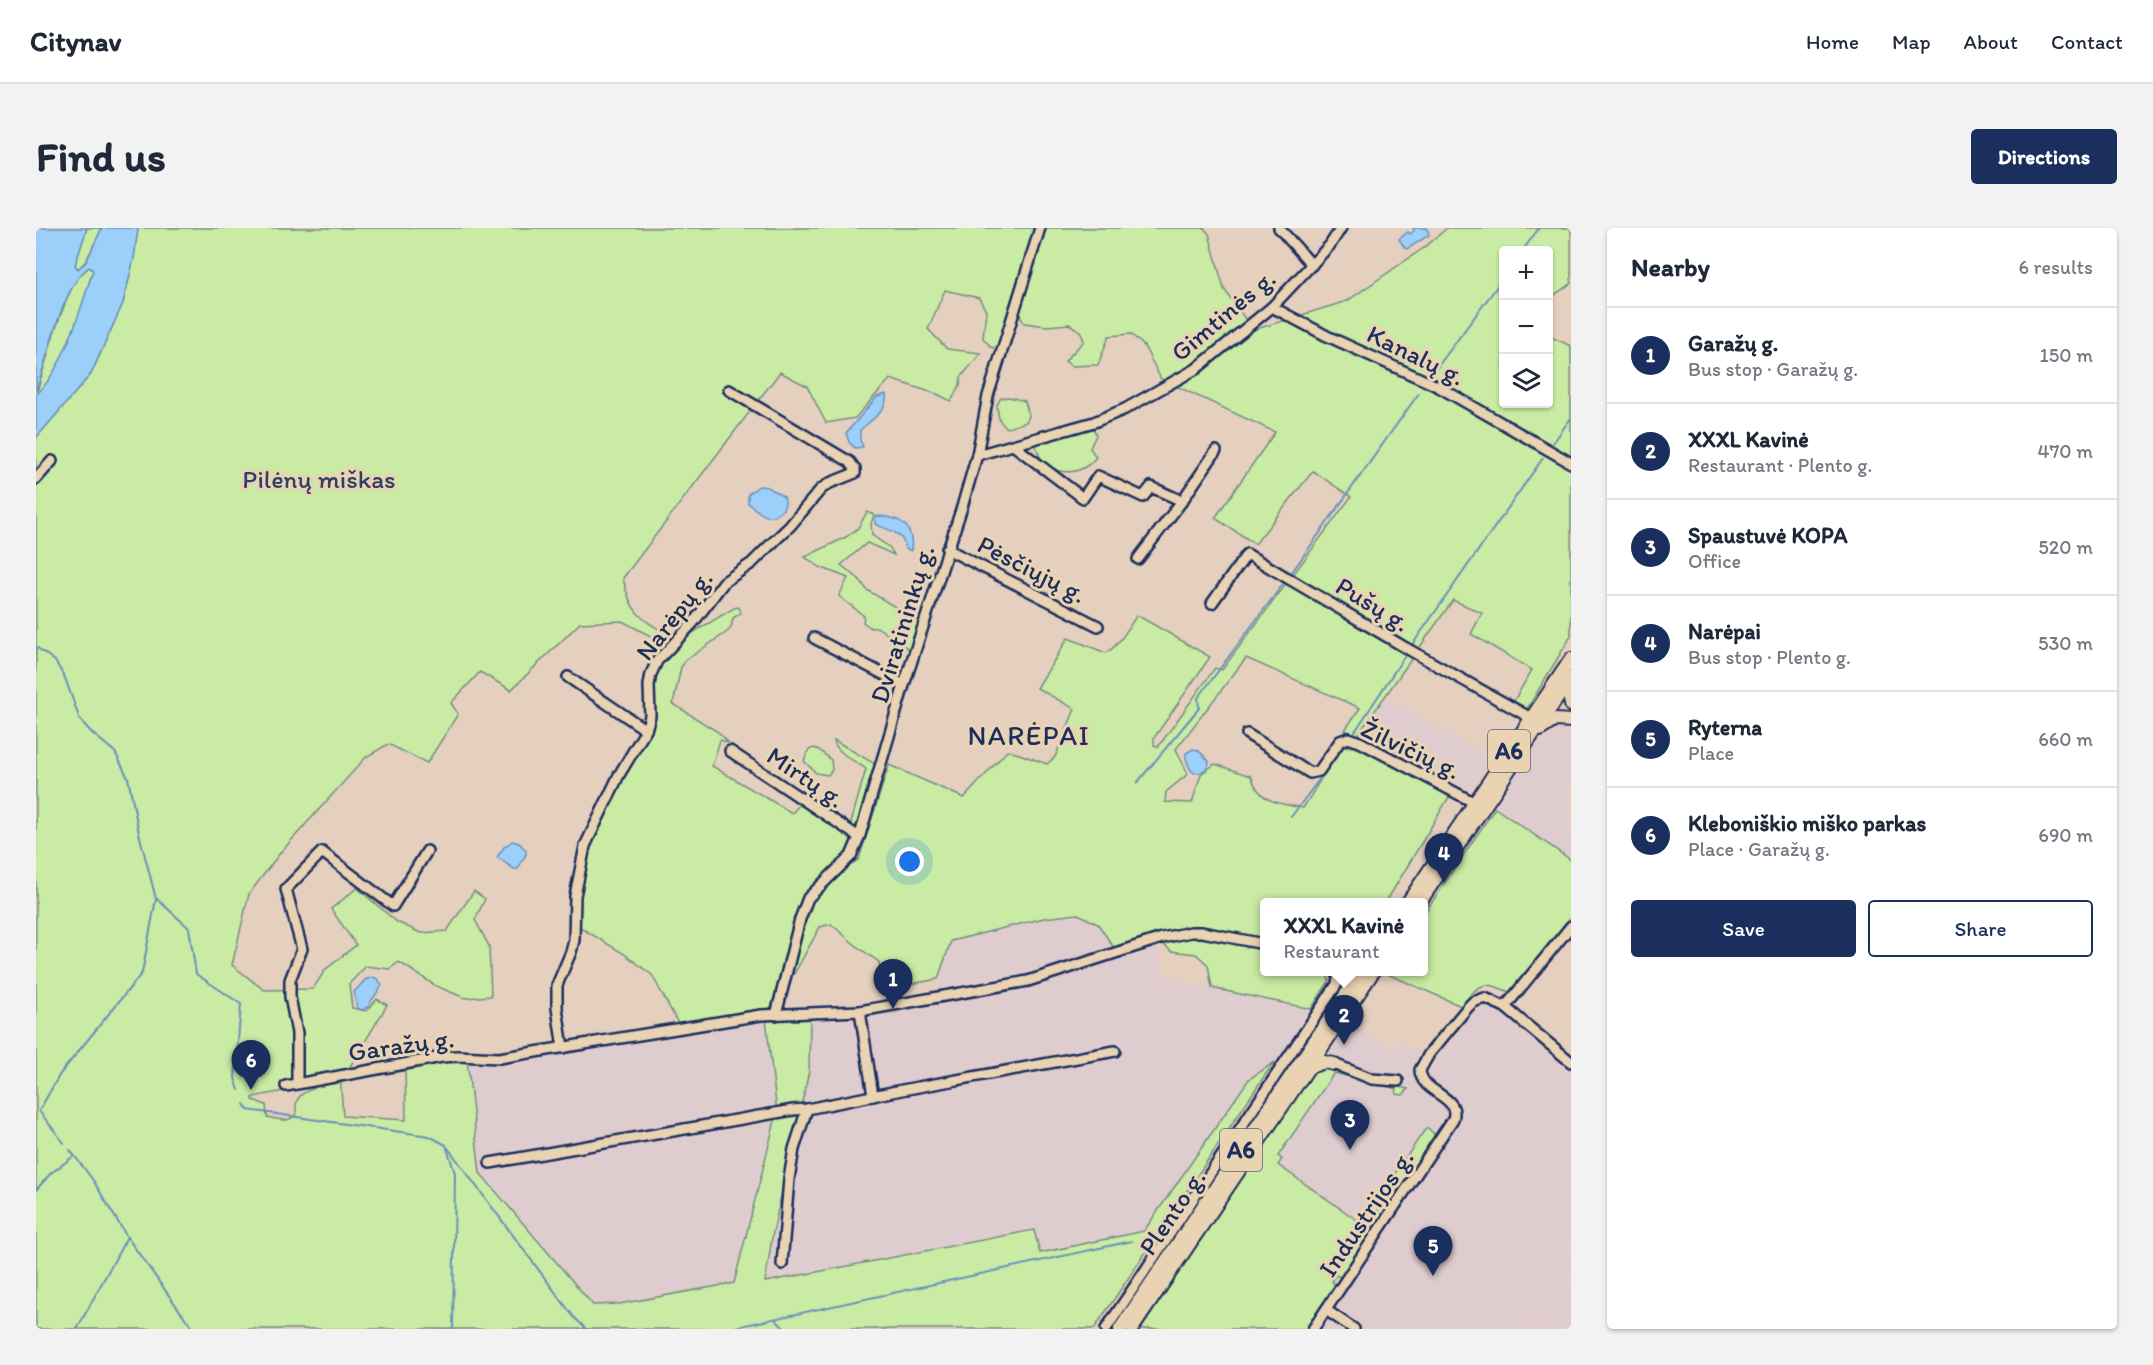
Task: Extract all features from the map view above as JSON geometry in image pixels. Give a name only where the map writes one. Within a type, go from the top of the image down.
[{"type":"highway","name":"A6","points":[[1411,898],[1571,659]]},
{"type":"highway","name":"A6","points":[[1423,898],[1571,680]]},
{"type":"highway","points":[[1571,680],[1569,693],[1571,705]]},
{"type":"highway","points":[[1534,734],[1555,720],[1571,721]]},
{"type":"highway","name":"Plento g.","points":[[1120,1329],[1358,976]]},
{"type":"highway","name":"Plento g.","points":[[1132,1329],[1370,976]]},
{"type":"highway","points":[[1326,1040],[1328,1056],[1334,1064]]},
{"type":"highway","points":[[1307,1068],[1324,1062],[1334,1064]]},
{"type":"street","name":"Dviratininkų g.","points":[[776,1015],[800,919],[808,898],[851,856],[859,837],[904,685],[977,455],[988,396],[1040,228]]},
{"type":"street","points":[[1279,228],[1311,265]]},
{"type":"street","name":"Gimtinės g.","points":[[977,455],[1094,422],[1125,409],[1197,369],[1272,307],[1330,245],[1341,228]]},
{"type":"street","name":"Kanalų g.","points":[[1272,307],[1327,336],[1439,387],[1571,463]]},
{"type":"street","name":"Narėpų g.","points":[[563,1048],[557,1008],[557,985],[574,940],[575,896],[585,846],[619,775],[646,730],[650,716],[651,674],[666,650],[693,623],[724,582],[752,563],[790,526],[821,489],[855,473],[850,462],[729,390]]},
{"type":"street","points":[[1013,445],[1083,498],[1098,476],[1143,498],[1151,487],[1182,501]]},
{"type":"street","points":[[1138,559],[1216,451]]},
{"type":"street","points":[[36,479],[52,461]]},
{"type":"street","name":"Pėsčiųjų g.","points":[[947,549],[1098,626]]},
{"type":"street","name":"Pušų g.","points":[[1212,603],[1247,554],[1406,648],[1531,718]]},
{"type":"street","points":[[814,638],[904,685]]},
{"type":"street","points":[[568,677],[646,730]]},
{"type":"street","name":"Žilvičių g.","points":[[1247,734],[1310,773],[1319,771],[1340,741],[1348,738],[1360,742],[1475,803]]},
{"type":"street","name":"Mirtų g.","points":[[730,751],[859,837]]},
{"type":"street","points":[[297,1083],[297,1033],[290,997],[290,980],[302,949],[286,889],[322,852],[393,906],[427,851]]},
{"type":"street","points":[[1571,926],[1505,1007],[1571,1062]]},
{"type":"street","name":"Garažų g.","points":[[286,1086],[442,1057],[499,1058],[761,1015],[860,1011],[1029,981],[1162,938],[1191,932],[1260,943]]},
{"type":"street","points":[[1106,1329],[1337,984],[1338,976]]},
{"type":"street","name":"Industrijos g.","points":[[1313,1329],[1453,1119],[1455,1111],[1452,1105],[1426,1086],[1421,1078],[1420,1070],[1430,1054],[1473,1002],[1485,998],[1505,1007]]},
{"type":"street","points":[[860,1011],[873,1096]]},
{"type":"street","points":[[490,1162],[807,1109],[1115,1051]]},
{"type":"street","points":[[1334,1064],[1372,1079],[1398,1081]]},
{"type":"street","points":[[782,1264],[789,1179],[807,1109]]},
{"type":"street","points":[[1326,1310],[1354,1329]]},
{"type":"shaded area","points":[[1385,697],[1492,758],[1462,803],[1457,797],[1371,751],[1352,746]]},
{"type":"shaded area","points":[[1571,725],[1571,860],[1495,808],[1550,726]]},
{"type":"shaded area","points":[[1078,914],[1099,924],[1114,948],[1022,977],[939,992],[938,979],[951,941],[1044,918]]},
{"type":"shaded area","points":[[1157,945],[1165,978],[1311,1009],[1275,1062],[1249,1079],[1144,1231],[1040,1253],[1033,1230],[764,1282],[809,1071],[810,1018],[845,1017],[1027,987]]},
{"type":"shaded area","points":[[1482,1005],[1496,1008],[1571,1066],[1571,1329],[1141,1329],[1348,1021],[1389,1047],[1404,1044],[1429,1061],[1469,1011]]},
{"type":"shaded area","points":[[766,1019],[777,1113],[734,1284],[619,1304],[593,1305],[479,1173],[467,1059],[498,1062]]},
{"type":"green space","points":[[87,228],[102,228],[86,261],[78,269],[75,265]]},
{"type":"green space","name":"Pilėnų miškas","points":[[138,228],[1036,228],[1000,347],[997,349],[991,347],[983,338],[986,311],[979,298],[945,290],[928,329],[947,349],[981,353],[961,377],[960,385],[951,401],[937,394],[890,379],[855,418],[826,423],[807,386],[780,372],[623,578],[630,601],[640,616],[675,639],[668,645],[622,621],[580,623],[511,690],[480,672],[451,703],[458,714],[427,763],[388,744],[366,757],[280,853],[249,894],[232,965],[264,990],[313,989],[325,970],[356,945],[331,909],[357,888],[397,922],[421,933],[447,931],[474,891],[485,899],[475,920],[489,946],[491,996],[465,998],[436,986],[399,962],[389,969],[366,966],[349,984],[352,1008],[367,1011],[377,999],[387,1005],[348,1070],[340,1074],[343,1116],[406,1120],[405,1067],[448,1059],[467,1059],[480,1173],[593,1305],[619,1304],[734,1283],[777,1113],[766,1019],[810,1018],[809,1071],[773,1232],[765,1282],[1034,1230],[1040,1253],[1144,1231],[1249,1079],[1275,1062],[1094,1329],[36,1329],[36,438],[91,374],[123,303],[134,258]],"holes":[[[315,1085],[315,1088],[300,1096],[296,1103],[296,1114],[286,1120],[267,1117],[266,1105],[253,1100],[253,1097]]]},
{"type":"green space","points":[[1040,228],[1204,228],[1209,234],[1224,289],[1253,330],[1347,301],[1425,247],[1447,228],[1571,228],[1571,283],[1553,296],[1553,246],[1499,246],[1499,408],[1553,408],[1553,338],[1571,346],[1571,636],[1527,709],[1512,704],[1532,670],[1471,634],[1482,613],[1453,600],[1357,736],[1345,730],[1360,708],[1246,658],[1176,749],[1188,774],[1166,792],[1165,802],[1192,803],[1201,774],[1215,764],[1251,776],[1259,792],[1271,800],[1303,808],[1342,746],[1355,747],[1383,757],[1452,792],[1388,898],[1260,898],[1260,976],[1327,976],[1329,981],[1311,1009],[1212,988],[1208,965],[1196,954],[1171,951],[1154,936],[1114,948],[1098,924],[1078,914],[1044,918],[951,941],[938,979],[883,989],[879,962],[831,924],[820,927],[794,974],[788,974],[808,903],[836,874],[859,859],[889,765],[964,798],[1008,750],[1047,764],[1055,757],[1075,709],[1037,688],[1068,638],[1106,653],[1119,641],[1137,615],[1210,657],[1154,738],[1154,745],[1158,747],[1215,668],[1222,670],[1351,497],[1313,471],[1255,544],[1215,518],[1275,432],[1161,379],[1144,346],[1131,334],[1109,336],[1098,365],[1071,366],[1065,361],[1084,341],[1080,331],[1069,324],[1047,326],[1024,323],[1016,307]]},
{"type":"green space","points":[[89,267],[93,270],[84,302],[64,354],[56,370],[36,395],[66,301],[76,279]]},
{"type":"green space","points":[[1009,397],[1025,401],[1029,416],[1026,422],[1008,428],[1000,421],[997,405],[1001,398]]},
{"type":"green space","points":[[1093,427],[1096,435],[1090,448],[1096,457],[1088,465],[1069,472],[1059,471],[1043,461],[1036,441]]},
{"type":"green space","points":[[867,512],[874,515],[871,524],[872,535],[890,548],[894,555],[867,543],[841,565],[859,579],[867,590],[920,622],[912,651],[877,627],[871,628],[863,622],[864,616],[839,596],[848,578],[820,567],[805,557],[846,537],[858,528]]},
{"type":"green space","points":[[739,607],[741,613],[733,618],[731,628],[686,660],[681,667],[673,704],[718,732],[729,743],[720,740],[712,766],[792,813],[801,803],[803,795],[850,826],[866,769],[842,753],[834,740],[875,764],[852,847],[800,904],[783,975],[773,1004],[769,1009],[761,1011],[679,1025],[652,975],[626,955],[578,926],[578,895],[591,838],[638,748],[660,664],[670,650],[689,635]]},
{"type":"green space","points":[[814,748],[831,760],[832,770],[828,775],[816,773],[804,761],[809,750]]},
{"type":"green space","points":[[1495,808],[1571,860],[1571,921],[1546,954],[1511,993],[1494,986],[1483,986],[1473,992],[1461,1006],[1392,976],[1428,976],[1428,908]]},
{"type":"green space","points":[[1291,1057],[1293,1058],[1113,1329],[1110,1329]]},
{"type":"green space","points":[[1324,1067],[1408,1089],[1403,1095],[1396,1094],[1397,1089],[1334,1073],[1278,1156],[1282,1159],[1278,1165],[1371,1232],[1343,1276],[1336,1275],[1332,1280],[1335,1287],[1306,1329],[1141,1329],[1316,1069]]},
{"type":"green space","points":[[1428,1128],[1435,1138],[1382,1218],[1379,1221],[1367,1216],[1370,1210],[1376,1214],[1381,1205],[1376,1201]]},
{"type":"water","points":[[36,228],[87,228],[75,265],[78,269],[86,262],[102,228],[138,228],[134,258],[123,303],[91,374],[36,438],[36,395],[46,384],[63,354],[93,270],[89,267],[79,276],[63,306],[36,391]]},
{"type":"water","points":[[1413,228],[1427,228],[1429,235],[1407,249],[1399,239],[1408,232],[1410,234],[1414,231]]},
{"type":"water","points":[[886,394],[882,410],[860,430],[863,447],[855,448],[849,442],[846,433],[877,397]]},
{"type":"water","points":[[759,486],[768,487],[784,497],[783,509],[777,515],[764,515],[748,503],[748,494]]},
{"type":"water","points":[[877,516],[893,518],[904,524],[910,535],[911,551],[906,549],[902,538],[898,535],[875,524]]},
{"type":"water","points":[[1193,749],[1198,750],[1209,761],[1206,768],[1200,772],[1194,773],[1187,761],[1186,753]]},
{"type":"water","points":[[512,841],[519,843],[526,850],[518,869],[514,869],[497,857]]},
{"type":"water","points":[[372,977],[378,979],[382,985],[368,1007],[362,1010],[357,1008],[354,992],[365,980]]},
{"type":"waterway","points":[[1526,246],[1539,228]]},
{"type":"waterway","points":[[1433,373],[1499,284]]},
{"type":"waterway","points":[[1292,572],[1419,393]]},
{"type":"waterway","points":[[1553,443],[1571,418]]},
{"type":"waterway","points":[[1412,645],[1543,458]]},
{"type":"waterway","points":[[1137,783],[1199,708],[1198,698],[1283,584]]},
{"type":"waterway","points":[[36,647],[55,661],[65,678],[80,720],[115,752],[128,778],[156,899],[142,973],[60,1074],[39,1111],[64,1143]]},
{"type":"waterway","points":[[1354,733],[1406,654]]},
{"type":"waterway","points":[[1291,817],[1345,745]]},
{"type":"waterway","points":[[157,899],[189,928],[196,974],[241,1004],[235,1078],[239,1090]]},
{"type":"waterway","points":[[244,1104],[248,1110],[429,1136],[446,1145],[455,1173],[453,1329]]},
{"type":"waterway","points":[[448,1148],[573,1316],[586,1329]]},
{"type":"waterway","points":[[70,1150],[93,1180],[127,1237],[193,1329]]},
{"type":"waterway","points":[[36,1190],[51,1173],[74,1156]]},
{"type":"waterway","points":[[77,1329],[127,1237]]},
{"type":"waterway","points":[[727,1329],[1132,1241]]},
{"type":"waterway","points":[[775,1319],[785,1329]]},
{"type":"place","name":"Narėpai","points":[[1444,883]]},
{"type":"place","name":"Garažų g.","points":[[893,1009]]},
{"type":"place","name":"XXXL Kavinė","points":[[1344,1045]]},
{"type":"place","name":"Kleboniškio miško parkas","points":[[251,1090]]},
{"type":"place","name":"Spaustuvė KOPA","points":[[1350,1150]]},
{"type":"place","name":"Ryterna","points":[[1433,1276]]},
{"type":"district","name":"NARĖPAI","points":[[1029,735]]}]
